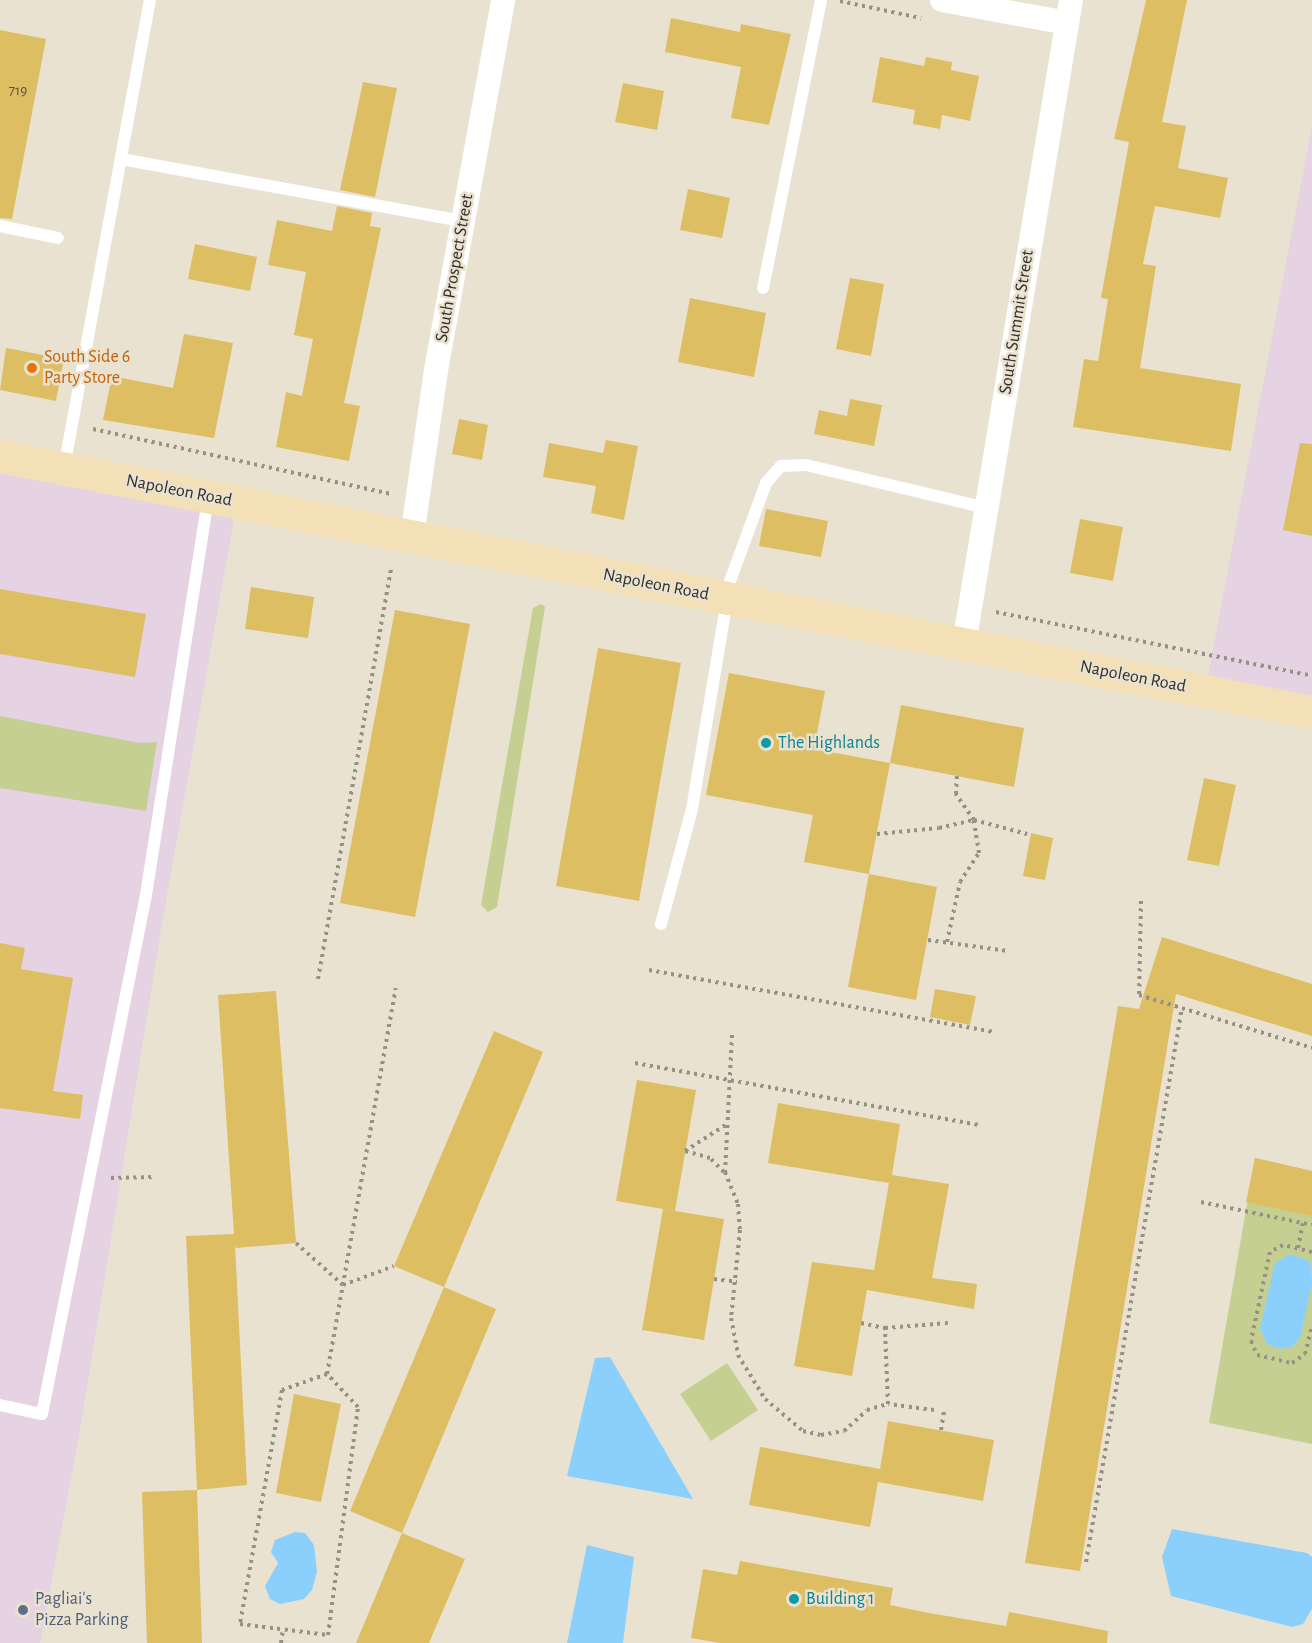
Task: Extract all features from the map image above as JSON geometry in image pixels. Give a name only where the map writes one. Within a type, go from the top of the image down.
[{"type":"main road","name":"Napoleon Road","points":[[0,456],[1312,712]]},
{"type":"street","name":"South Prospect Street","points":[[412,537],[463,221],[503,0]]},
{"type":"street","points":[[942,0],[1069,12]]},
{"type":"street","name":"South Summit Street","points":[[964,644],[1069,12]]},
{"type":"lane","points":[[64,469],[150,0]]},
{"type":"lane","points":[[763,288],[821,0]]},
{"type":"lane","points":[[121,159],[463,221]]},
{"type":"lane","points":[[0,226],[58,238]]},
{"type":"lane","points":[[661,924],[692,809],[727,599],[766,483],[781,466],[806,465],[987,508]]},
{"type":"lane","points":[[0,1406],[42,1414],[147,895],[208,497]]},
{"type":"path","points":[[93,429],[394,495]]},
{"type":"path","points":[[318,979],[391,569]]},
{"type":"path","points":[[987,610],[1312,676]]},
{"type":"path","points":[[946,942],[960,882],[979,853],[974,819],[956,794],[957,776]]},
{"type":"path","points":[[877,834],[939,828],[974,819],[1027,834]]},
{"type":"path","points":[[1141,901],[1139,995],[1312,1048]]},
{"type":"path","points":[[928,940],[1008,951]]},
{"type":"path","points":[[648,970],[995,1032]]},
{"type":"path","points":[[327,1374],[396,988]]},
{"type":"path","points":[[1086,1562],[1182,1008]]},
{"type":"path","points":[[732,1035],[725,1172],[738,1204],[737,1282],[730,1318],[738,1355],[765,1400],[803,1431],[820,1435],[844,1431],[867,1410],[888,1404],[934,1410]]},
{"type":"path","points":[[635,1063],[730,1078],[980,1125]]},
{"type":"path","points":[[725,1172],[710,1158],[686,1151],[727,1124]]},
{"type":"path","points":[[89,1179],[156,1177]]},
{"type":"path","points":[[1201,1202],[1312,1225]]},
{"type":"path","points":[[1298,1248],[1303,1223]]},
{"type":"path","points":[[296,1243],[343,1285]]},
{"type":"path","points":[[1312,1252],[1283,1245],[1270,1252],[1251,1341],[1257,1355],[1293,1363],[1305,1354],[1312,1326]]},
{"type":"path","points":[[343,1285],[394,1266]]},
{"type":"path","points":[[714,1279],[737,1282]]},
{"type":"path","points":[[861,1323],[885,1328],[948,1323]]},
{"type":"path","points":[[885,1328],[888,1404]]},
{"type":"path","points":[[327,1374],[358,1407],[328,1635],[240,1624],[282,1390],[327,1374]]},
{"type":"path","points":[[941,1431],[944,1412]]},
{"type":"path","points":[[281,1643],[283,1629]]},
{"type":"shaded area","points":[[1312,126],[1312,712],[1205,691]]},
{"type":"shaded area","points":[[0,456],[237,502],[164,912],[80,1430],[40,1643],[0,1643]]},
{"type":"green space","points":[[541,604],[545,607],[497,907],[488,912],[481,905],[533,608]]},
{"type":"green space","points":[[0,716],[140,743],[157,742],[146,811],[0,788]]},
{"type":"green space","points":[[1255,1158],[1312,1171],[1312,1444],[1209,1423]]},
{"type":"green space","points":[[727,1363],[758,1410],[711,1441],[680,1394]]},
{"type":"water","points":[[1290,1254],[1310,1261],[1312,1283],[1300,1338],[1292,1347],[1279,1349],[1267,1344],[1260,1328],[1275,1263]]},
{"type":"water","points":[[610,1357],[693,1499],[567,1476],[595,1358]]},
{"type":"water","points":[[1172,1529],[1307,1553],[1312,1557],[1312,1609],[1303,1624],[1292,1627],[1171,1596],[1162,1557]]},
{"type":"water","points":[[295,1532],[305,1533],[314,1545],[317,1572],[312,1590],[304,1599],[280,1604],[270,1599],[265,1586],[278,1563],[271,1552],[275,1540]]},
{"type":"water","points":[[587,1545],[634,1557],[623,1643],[567,1643]]},
{"type":"building","points":[[1146,0],[1187,0],[1162,122],[1186,126],[1178,168],[1228,178],[1220,218],[1155,206],[1143,264],[1156,266],[1140,368],[1241,384],[1231,451],[1073,427],[1084,359],[1098,361],[1108,299],[1101,298],[1129,142],[1114,139]]},
{"type":"building","points":[[671,18],[740,32],[741,24],[791,34],[769,125],[731,118],[741,67],[665,52]]},
{"type":"building","points":[[0,30],[46,39],[12,219],[0,218]]},
{"type":"building","points":[[880,57],[924,66],[926,57],[952,62],[951,70],[979,76],[970,121],[942,115],[940,129],[913,124],[915,110],[872,102]]},
{"type":"building","points":[[363,82],[397,88],[375,197],[340,190]]},
{"type":"building","points":[[623,83],[664,91],[657,130],[615,122]]},
{"type":"building","points":[[688,189],[730,198],[722,238],[680,230]]},
{"type":"building","points":[[337,206],[372,213],[370,226],[381,228],[344,403],[360,406],[349,461],[276,447],[286,392],[302,396],[313,339],[294,335],[306,272],[268,265],[277,220],[332,231]]},
{"type":"building","points":[[195,244],[257,257],[250,291],[188,279]]},
{"type":"building","points":[[850,278],[884,284],[871,356],[836,349]]},
{"type":"building","points":[[690,298],[766,313],[754,377],[678,362]]},
{"type":"building","points":[[184,334],[233,343],[214,438],[103,420],[112,376],[173,388]]},
{"type":"building","name":"South Side 6 Party Store","points":[[6,348],[64,359],[56,401],[0,390]]},
{"type":"building","points":[[850,399],[882,405],[874,446],[814,434],[819,410],[847,416]]},
{"type":"building","points":[[459,419],[488,425],[482,460],[452,454]]},
{"type":"building","points":[[606,440],[638,446],[624,520],[591,513],[596,486],[543,477],[549,443],[603,453]]},
{"type":"building","points":[[1300,443],[1312,444],[1312,536],[1283,530]]},
{"type":"building","points":[[766,509],[828,521],[821,557],[759,546]]},
{"type":"building","points":[[1080,519],[1123,527],[1113,581],[1070,573]]},
{"type":"building","points":[[251,587],[314,597],[308,638],[245,629]]},
{"type":"building","points":[[0,589],[146,614],[135,677],[0,654]]},
{"type":"building","points":[[395,610],[470,624],[415,917],[340,903]]},
{"type":"building","points":[[598,648],[681,663],[639,901],[556,886]]},
{"type":"building","points":[[729,673],[825,691],[814,749],[890,763],[869,874],[804,862],[813,815],[706,795]]},
{"type":"building","points":[[901,705],[1024,728],[1014,787],[890,763]]},
{"type":"building","points":[[1204,778],[1236,785],[1219,866],[1187,860]]},
{"type":"building","points":[[1031,833],[1053,838],[1045,880],[1023,876]]},
{"type":"building","points":[[869,874],[937,887],[916,1000],[848,987]]},
{"type":"building","points":[[1162,937],[1312,984],[1312,1036],[1176,994],[1080,1571],[1025,1563],[1118,1006],[1139,1009]]},
{"type":"building","points":[[0,943],[25,948],[21,969],[73,978],[53,1091],[83,1095],[80,1119],[0,1108]]},
{"type":"building","points":[[935,989],[976,996],[970,1025],[930,1017]]},
{"type":"building","points":[[276,991],[296,1243],[236,1248],[235,1244],[247,1485],[197,1490],[186,1236],[234,1234],[218,995]]},
{"type":"building","points":[[494,1031],[543,1052],[444,1287],[394,1266]]},
{"type":"building","points":[[637,1080],[696,1090],[675,1211],[616,1201]]},
{"type":"building","points":[[778,1103],[900,1124],[892,1175],[949,1184],[932,1278],[977,1284],[974,1309],[867,1290],[852,1376],[794,1366],[812,1262],[874,1270],[889,1183],[768,1163]]},
{"type":"building","points":[[1255,1158],[1312,1171],[1312,1216],[1246,1202]]},
{"type":"building","points":[[663,1209],[724,1219],[704,1340],[642,1330]]},
{"type":"building","points":[[444,1287],[496,1309],[402,1533],[350,1511]]},
{"type":"building","points":[[294,1394],[341,1404],[321,1502],[276,1493]]},
{"type":"building","points":[[888,1421],[994,1440],[983,1501],[878,1482],[870,1527],[749,1505],[760,1447],[880,1469]]},
{"type":"building","points":[[197,1490],[202,1643],[147,1643],[142,1492]]},
{"type":"building","points":[[402,1533],[465,1559],[429,1643],[356,1643]]},
{"type":"building","name":"Building 1","points":[[740,1561],[893,1588],[890,1605],[929,1613],[1006,1626],[1009,1612],[1108,1631],[1107,1643],[720,1643],[691,1638],[703,1569],[737,1575]]},
{"type":"place","name":"South Side 6 Party Store","points":[[32,368]]},
{"type":"place","name":"The Highlands","points":[[766,743]]},
{"type":"place","name":"Building 1","points":[[794,1599]]},
{"type":"place","name":"Pagliai's Pizza Parking","points":[[23,1610]]}]
